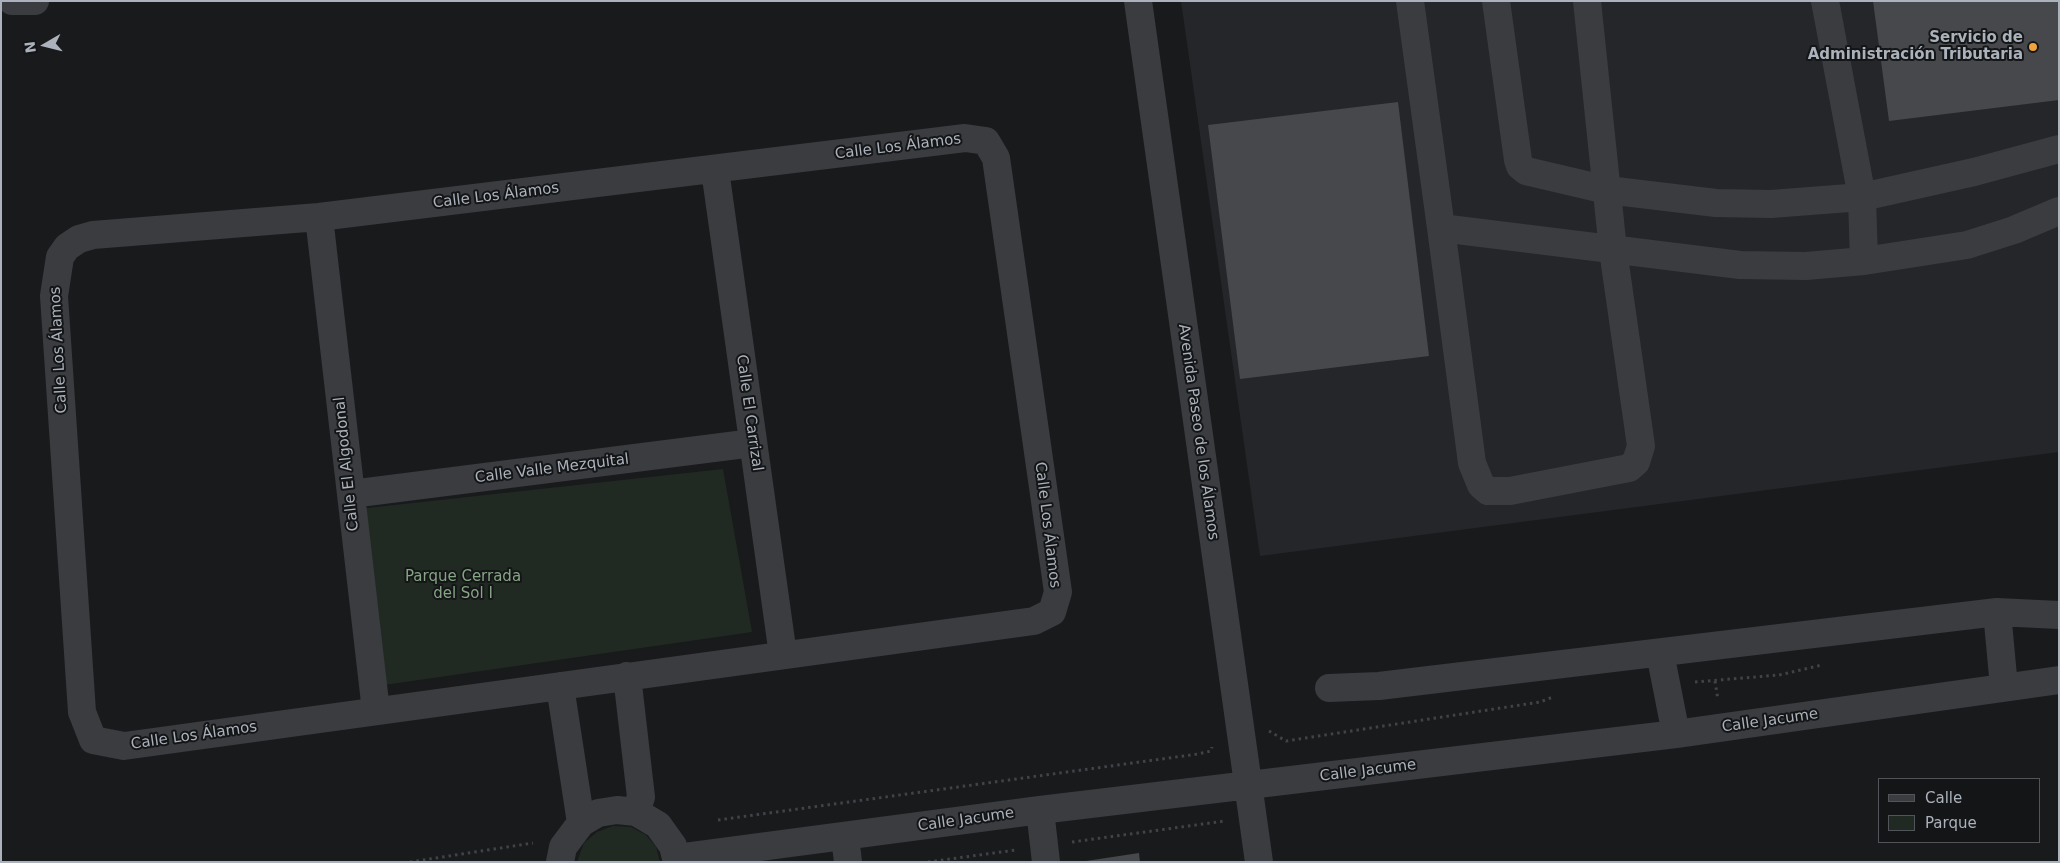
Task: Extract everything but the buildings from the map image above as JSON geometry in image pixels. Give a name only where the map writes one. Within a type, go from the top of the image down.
[{"type":"street","points":[[12,1],[35,1]]},
{"type":"street","name":"Avenida Paseo de los Álamos","points":[[1138,1],[1260,862]]},
{"type":"street","points":[[1410,1],[1472,463],[1481,485],[1488,490],[1498,492],[1620,471],[1636,462],[1640,454],[1640,434],[1613,250],[1587,1]]},
{"type":"street","points":[[1496,1],[1520,166],[1532,174],[1607,190],[1666,199],[1771,204],[1862,197],[1974,172],[2059,149]]},
{"type":"street","points":[[1825,1],[1862,197],[1864,261]]},
{"type":"street","name":"Calle Los Álamos","points":[[965,138],[986,140],[996,158],[1054,562],[1058,592],[1052,612],[1034,621],[124,746],[93,740],[82,712],[54,296],[60,257],[67,247],[93,235],[320,217],[715,170],[965,138]]},
{"type":"street","name":"Calle El Carrizal","points":[[715,170],[783,655]]},
{"type":"street","points":[[1441,228],[1740,265],[1806,266],[1864,261],[1966,245],[2014,230],[2059,211]]},
{"type":"street","name":"Calle El Algodonal","points":[[320,217],[376,711]]},
{"type":"street","name":"Calle Valle Mezquital","points":[[351,494],[753,443]]},
{"type":"street","points":[[1329,688],[1379,686],[1997,612],[2059,614]]},
{"type":"street","points":[[1997,612],[2004,687]]},
{"type":"street","points":[[1660,653],[1676,734]]},
{"type":"street","points":[[627,676],[641,797],[636,812]]},
{"type":"street","name":"Calle Jacume","points":[[677,860],[847,849],[1040,810],[1676,734],[2059,680]]},
{"type":"street","points":[[560,686],[581,823]]},
{"type":"street","points":[[560,862],[563,847],[581,823],[598,813],[617,810],[636,812],[648,818],[667,835],[677,860]]},
{"type":"street","points":[[1040,810],[1046,862]]},
{"type":"shaded area","points":[[1181,1],[2059,1],[2059,452],[1260,556]]},
{"type":"green space","name":"Parque Cerrada del Sol I","points":[[723,469],[752,632],[384,685],[358,509]]},
{"type":"green space","points":[[613,826],[631,827],[646,835],[656,847],[660,862],[577,862],[584,843],[597,832]]},
{"type":"place","name":"Servicio de Administración Tributaria","points":[[2033,47]]}]
